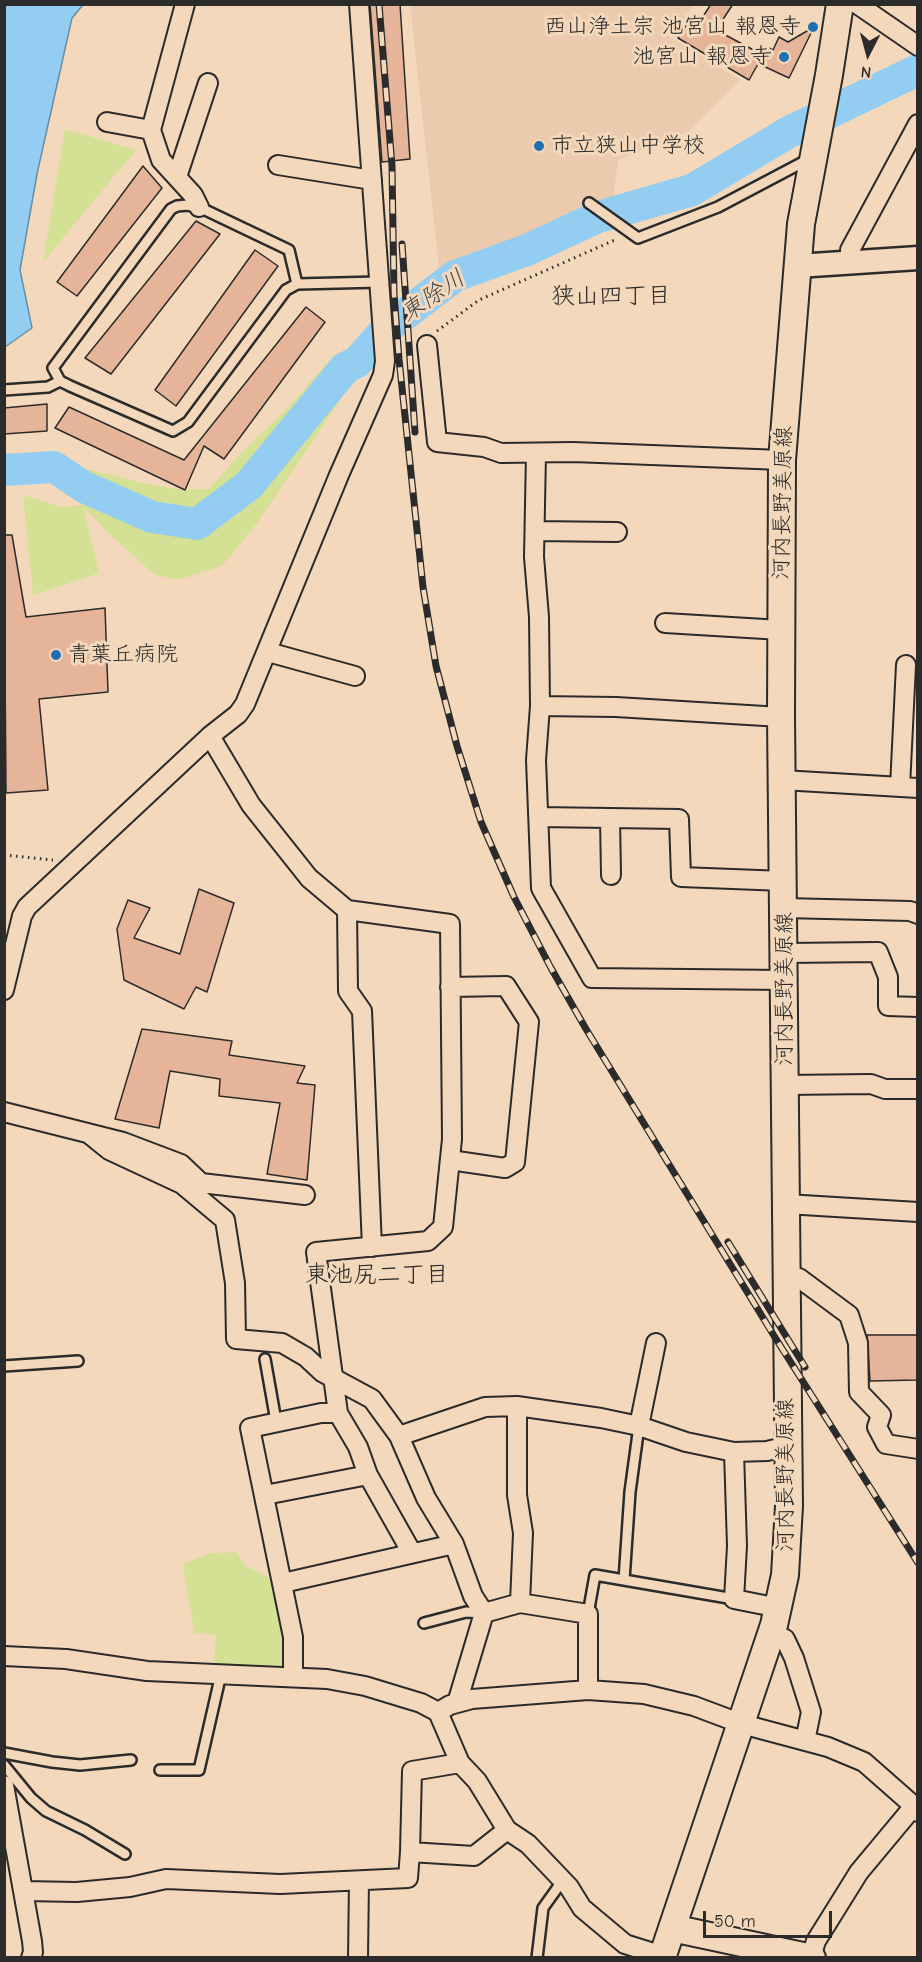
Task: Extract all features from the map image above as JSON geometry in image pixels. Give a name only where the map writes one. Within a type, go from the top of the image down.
[{"type":"main road","name":"河内長野美原線","points":[[662,1957],[772,1633],[785,1575],[789,1506],[782,780],[782,460],[801,224],[840,4]]},
{"type":"main road","points":[[672,1928],[805,1957]]},
{"type":"street","points":[[185,4],[151,130],[161,160],[193,195],[199,207]]},
{"type":"street","points":[[4,990],[22,916],[35,899],[210,736],[238,714],[245,704],[339,475],[383,375],[381,304],[359,4]]},
{"type":"street","points":[[857,4],[918,46]]},
{"type":"street","points":[[177,177],[208,83]]},
{"type":"street","points":[[107,122],[151,130]]},
{"type":"street","points":[[851,262],[850,250],[918,124]]},
{"type":"street","points":[[278,165],[372,180]]},
{"type":"street","points":[[797,266],[918,258]]},
{"type":"street","points":[[429,340],[437,442],[484,447],[501,453],[573,452],[782,460]]},
{"type":"street","points":[[536,453],[535,568],[539,617],[540,706],[536,760],[541,888],[592,978],[785,980]]},
{"type":"street","points":[[535,531],[617,532]]},
{"type":"street","points":[[665,623],[781,630]]},
{"type":"street","points":[[268,652],[355,676]]},
{"type":"street","points":[[782,780],[909,787],[906,665]]},
{"type":"street","points":[[540,706],[616,706],[782,717]]},
{"type":"street","points":[[210,736],[258,814],[309,878],[347,910],[450,924],[452,1139],[443,1227],[428,1241],[316,1252],[338,1413],[358,1447],[368,1475],[412,1553]]},
{"type":"street","points":[[539,816],[679,819],[681,877],[784,881]]},
{"type":"street","points":[[610,818],[611,874]]},
{"type":"street","points":[[784,908],[910,911],[918,914]]},
{"type":"street","points":[[347,910],[348,991],[362,1011],[372,1246]]},
{"type":"street","points":[[785,953],[878,952],[888,977],[888,1006],[918,1007]]},
{"type":"street","points":[[450,987],[506,986],[529,1022],[515,1162],[505,1168],[450,1160]]},
{"type":"street","points":[[785,1085],[871,1084],[885,1089],[918,1089]]},
{"type":"street","points":[[4,1112],[123,1142],[181,1164],[201,1183],[305,1196]]},
{"type":"street","points":[[88,1133],[109,1150],[182,1184],[225,1220],[235,1283],[236,1339],[282,1343],[306,1357],[322,1372],[372,1400],[399,1436],[426,1498],[454,1544],[473,1596],[484,1612]]},
{"type":"street","points":[[786,1204],[918,1212]]},
{"type":"street","points":[[787,1277],[800,1278],[849,1315],[858,1343],[859,1392],[881,1415],[877,1427],[886,1444],[918,1449]]},
{"type":"street","points":[[639,1426],[656,1343]]},
{"type":"street","points":[[399,1436],[485,1407],[517,1406],[639,1426],[686,1442],[734,1452],[767,1451],[788,1446]]},
{"type":"street","points":[[517,1406],[517,1495],[523,1533],[520,1603]]},
{"type":"street","points":[[293,1677],[292,1637],[283,1583],[250,1428],[321,1413],[338,1413]]},
{"type":"street","points":[[734,1452],[737,1546],[734,1599],[779,1608]]},
{"type":"street","points":[[265,1496],[368,1475]]},
{"type":"street","points":[[283,1583],[454,1544]]},
{"type":"street","points":[[484,1612],[520,1603],[588,1614],[588,1690]]},
{"type":"street","points":[[457,1703],[484,1612]]},
{"type":"street","points":[[772,1633],[785,1639],[794,1658],[811,1712],[805,1741]]},
{"type":"street","points":[[4,1656],[66,1659],[147,1671],[327,1678],[365,1686],[421,1703],[438,1712],[460,1763],[477,1781],[507,1830],[528,1844],[563,1880],[582,1908],[625,1944],[662,1957]]},
{"type":"street","points":[[438,1712],[472,1699],[588,1690],[644,1694],[694,1706],[742,1724],[828,1747],[864,1762],[916,1809],[858,1872],[805,1957]]},
{"type":"street","points":[[24,1891],[77,1892],[130,1887],[166,1880],[280,1884],[408,1878],[412,1771],[460,1763]]},
{"type":"street","points":[[4,1785],[32,1941],[31,1958]]},
{"type":"street","points":[[410,1852],[474,1856],[507,1830]]},
{"type":"street","points":[[358,1958],[359,1881]]},
{"type":"lane","points":[[592,205],[638,238],[718,207],[815,149]]},
{"type":"lane","points":[[297,284],[289,250],[199,207],[187,205],[171,209],[53,368],[60,381],[173,431],[188,422],[286,290],[297,284],[379,282]]},
{"type":"lane","points":[[4,390],[48,387],[60,381]]},
{"type":"lane","points":[[265,1359],[276,1421]]},
{"type":"lane","points":[[4,1366],[78,1361]]},
{"type":"lane","points":[[624,1580],[630,1492],[639,1426]]},
{"type":"lane","points":[[588,1614],[595,1575],[734,1599]]},
{"type":"lane","points":[[424,1623],[466,1612],[484,1612]]},
{"type":"lane","points":[[160,1770],[199,1770],[221,1674]]},
{"type":"lane","points":[[4,1753],[80,1765],[131,1760]]},
{"type":"lane","points":[[4,1765],[31,1798],[46,1811],[85,1830],[125,1854]]},
{"type":"lane","points":[[537,1958],[543,1908],[563,1880]]},
{"type":"path","points":[[429,340],[479,300],[632,234]]},
{"type":"path","points":[[4,855],[64,861],[70,867]]},
{"type":"shaded area","name":"市立狭山中学校","points":[[410,5],[694,5],[670,37],[740,80],[688,132],[618,160],[613,201],[598,202],[440,276]]},
{"type":"green space","points":[[65,129],[136,150],[43,262]]},
{"type":"green space","points":[[335,354],[345,393],[257,523],[222,566],[177,580],[154,574],[106,531],[83,506],[99,573],[33,595],[23,495],[62,507],[82,505],[67,488],[83,468],[147,484],[185,490],[209,489],[239,455],[287,409]]},
{"type":"green space","points":[[236,1552],[246,1566],[268,1577],[287,1645],[286,1671],[214,1666],[216,1635],[194,1633],[183,1564],[212,1553]]},
{"type":"water","points":[[5,4],[83,5],[72,18],[37,174],[20,270],[32,328],[5,347]]},
{"type":"building","points":[[370,4],[400,4],[410,159],[382,162]]},
{"type":"building","points":[[711,4],[733,4],[716,30],[763,55],[749,80],[678,38],[689,21],[697,26]]},
{"type":"building","points":[[814,27],[789,78],[759,64],[767,47],[773,50],[779,37],[788,42]]},
{"type":"building","points":[[143,166],[162,188],[77,296],[57,282]]},
{"type":"building","points":[[196,221],[220,234],[111,374],[85,358]]},
{"type":"building","points":[[255,250],[278,266],[176,406],[155,390]]},
{"type":"building","points":[[306,307],[325,322],[224,459],[204,446],[185,490],[55,428],[69,407],[184,460]]},
{"type":"building","points":[[47,404],[47,431],[4,434],[4,408]]},
{"type":"building","name":"青葉丘病院","points":[[4,535],[12,535],[26,617],[105,608],[108,692],[39,699],[48,790],[6,793]]},
{"type":"building","points":[[199,889],[234,903],[207,992],[196,987],[184,1009],[124,980],[117,929],[128,900],[150,908],[134,938],[180,954]]},
{"type":"building","points":[[142,1029],[232,1041],[229,1055],[305,1066],[297,1083],[315,1085],[307,1180],[267,1174],[280,1103],[219,1096],[220,1079],[170,1071],[159,1128],[115,1119]]},
{"type":"building","points":[[867,1335],[918,1335],[918,1380],[870,1381]]},
{"type":"waterway","name":"東除川","points":[[4,470],[54,467],[84,487],[152,517],[197,524],[249,485],[345,368],[357,362],[388,327],[455,276],[527,250],[598,217],[692,190],[789,132],[918,70]]},
{"type":"railway","points":[[379,4],[392,166],[394,294],[423,587],[436,666],[457,746],[481,822],[514,897],[586,1029],[776,1339],[918,1563]]},
{"type":"railway","points":[[402,244],[415,432]]},
{"type":"railway","points":[[728,1242],[805,1367]]},
{"type":"place","name":"西山浄土宗 池宮山 報恩寺","points":[[813,27]]},
{"type":"place","name":"池宮山 報恩寺","points":[[784,57]]},
{"type":"place","name":"市立狭山中学校","points":[[539,146]]},
{"type":"place","name":"青葉丘病院","points":[[56,655]]},
{"type":"district","name":"狭山四丁目","points":[[611,296]]},
{"type":"district","name":"東池尻二丁目","points":[[377,1275]]}]
